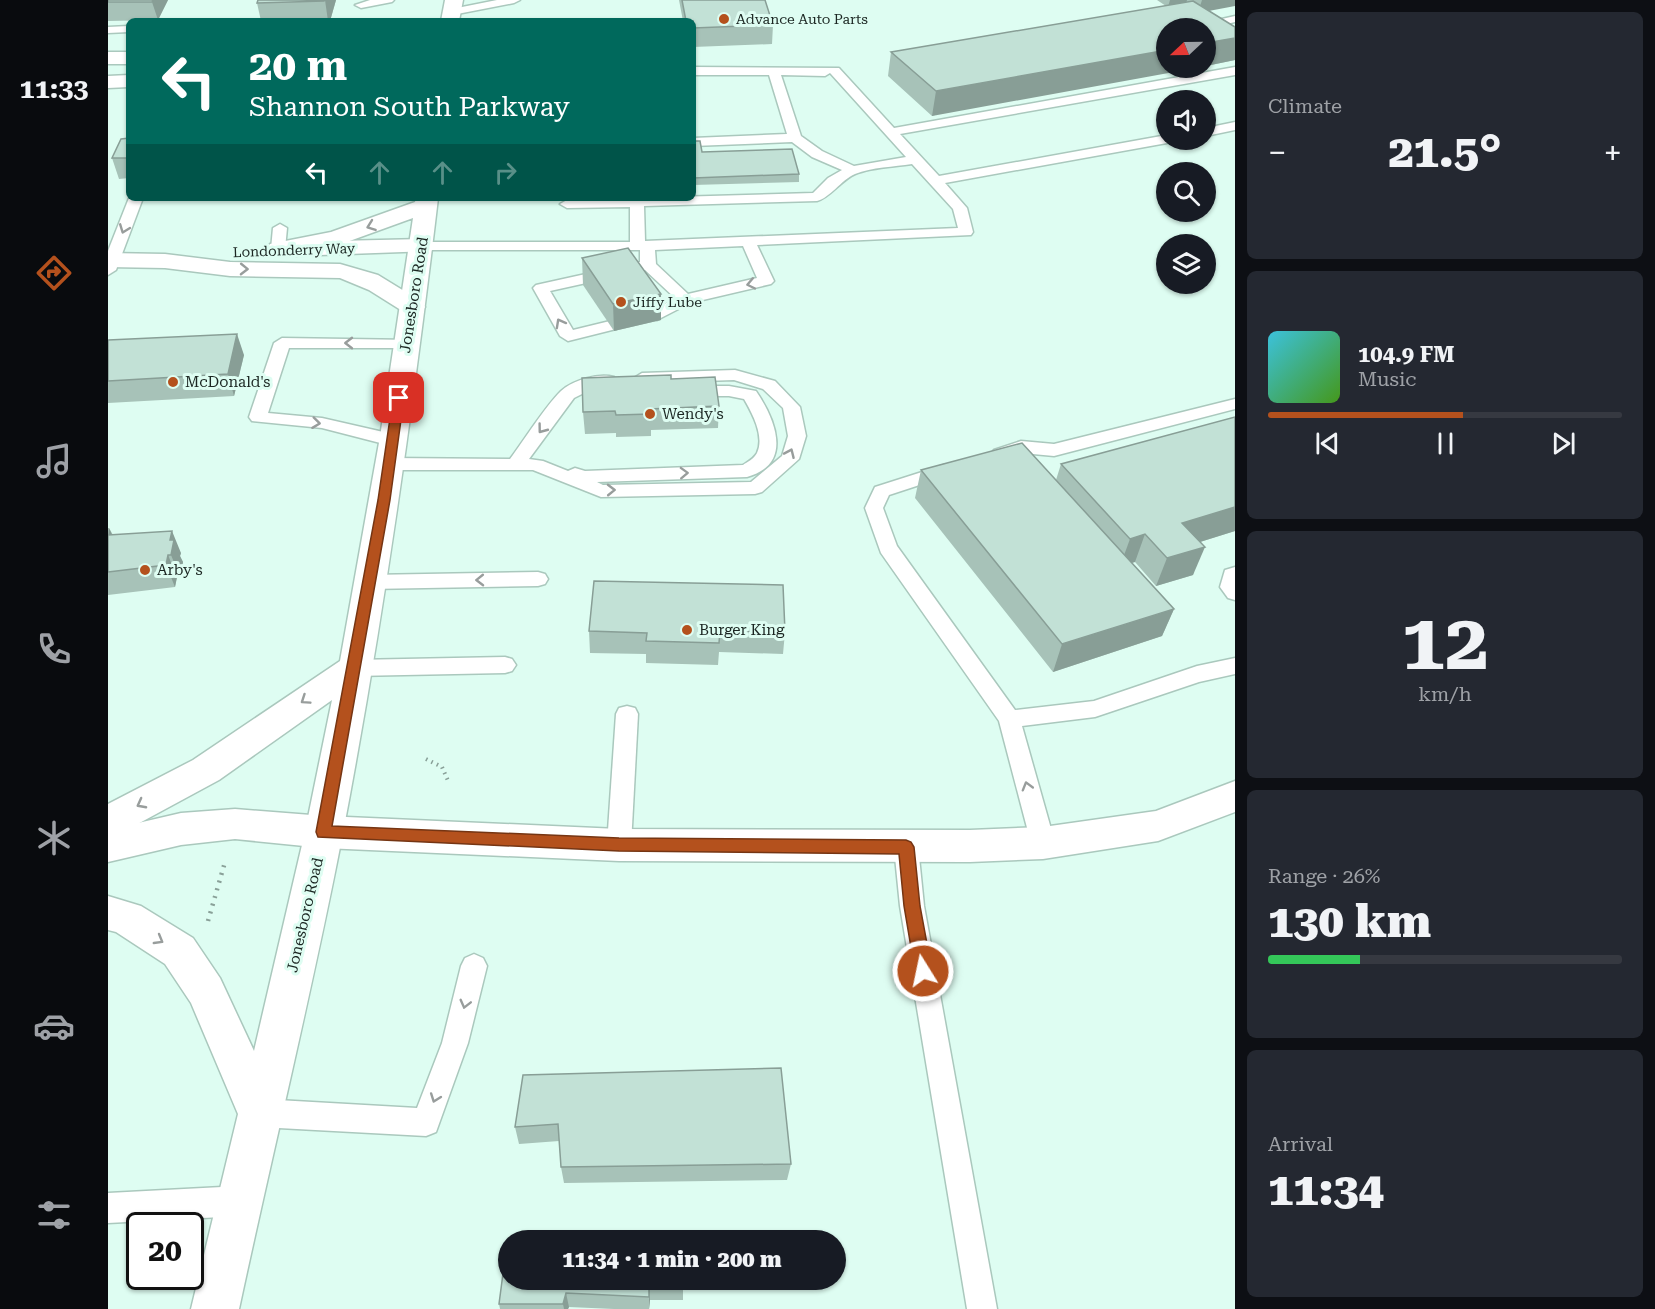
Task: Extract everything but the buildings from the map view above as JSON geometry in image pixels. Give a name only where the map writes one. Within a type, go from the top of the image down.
[{"type":"main road","points":[[108,58],[126,58]]},
{"type":"main road","points":[[108,82],[126,81]]},
{"type":"main road","points":[[279,238],[336,238],[427,202]]},
{"type":"main road","name":"Jonesboro Road","points":[[215,1309],[324,832],[391,452],[423,246],[427,202]]},
{"type":"main road","name":"Londonderry Way","points":[[110,263],[165,261],[236,250],[279,238],[423,246]]},
{"type":"main road","name":"Londonderry Way","points":[[165,261],[230,268],[340,271],[357,274],[370,279],[413,307]]},
{"type":"main road","points":[[108,822],[206,770],[354,668]]},
{"type":"main road","points":[[108,846],[181,829],[235,824],[324,832],[619,844],[906,847],[1043,843],[1158,826],[1235,796]]},
{"type":"main road","points":[[108,913],[127,918],[152,936],[179,951],[206,991],[260,1113]]},
{"type":"lane","points":[[361,5],[388,0]]},
{"type":"lane","points":[[451,15],[514,0]]},
{"type":"lane","points":[[1235,19],[1208,25],[1235,41]]},
{"type":"lane","points":[[108,30],[126,29]]},
{"type":"lane","points":[[423,246],[643,245],[966,232],[960,208],[891,132],[830,71],[696,71]]},
{"type":"lane","points":[[891,132],[1235,71]]},
{"type":"lane","points":[[774,72],[795,138],[817,154],[852,170]]},
{"type":"lane","points":[[1216,130],[1235,126]]},
{"type":"lane","points":[[696,142],[795,138]]},
{"type":"lane","points":[[936,181],[1156,141]]},
{"type":"lane","points":[[567,204],[817,197],[833,181],[852,170],[915,159]]},
{"type":"lane","points":[[110,263],[135,201]]},
{"type":"lane","points":[[637,203],[648,265],[685,299]]},
{"type":"lane","points":[[657,315],[685,299],[766,281],[748,241]]},
{"type":"lane","points":[[610,326],[568,336],[541,288],[648,265]]},
{"type":"lane","points":[[407,343],[282,343],[258,417],[322,423],[391,452],[515,465],[537,465],[584,477],[747,471],[764,458],[768,440],[762,413],[750,395],[729,391],[568,394]]},
{"type":"lane","points":[[515,465],[568,394],[590,382],[735,375],[769,385],[791,407],[797,436],[790,459],[755,488],[601,491],[537,465]]},
{"type":"lane","points":[[978,461],[1021,447],[1054,450],[1235,404]]},
{"type":"lane","points":[[957,467],[882,491],[874,508],[888,548],[1009,719],[1043,843]]},
{"type":"lane","points":[[1235,574],[1232,575],[1230,587],[1235,593]]},
{"type":"lane","points":[[369,582],[538,579]]},
{"type":"lane","points":[[354,668],[505,665]]},
{"type":"lane","points":[[1009,719],[1095,709],[1197,674],[1235,666]]},
{"type":"lane","points":[[619,844],[627,714]]},
{"type":"lane","points":[[906,847],[912,906],[982,1309]]},
{"type":"lane","points":[[260,1113],[426,1122],[455,1043],[474,966]]},
{"type":"lane","points":[[108,1208],[240,1201]]},
{"type":"path","points":[[426,759],[439,763],[446,772],[449,783]]},
{"type":"path","points":[[207,924],[225,860]]},
{"type":"place","name":"Advance Auto Parts","points":[[724,19]]},
{"type":"place","name":"Jiffy Lube","points":[[621,302]]},
{"type":"place","name":"McDonald's","points":[[173,382]]},
{"type":"place","name":"Wendy's","points":[[650,414]]},
{"type":"place","name":"Arby's","points":[[145,570]]},
{"type":"place","name":"Burger King","points":[[687,630]]},
{"type":"route","points":[[399,398],[384,500],[324,832],[619,844],[906,847],[912,906],[923,971]]}]
